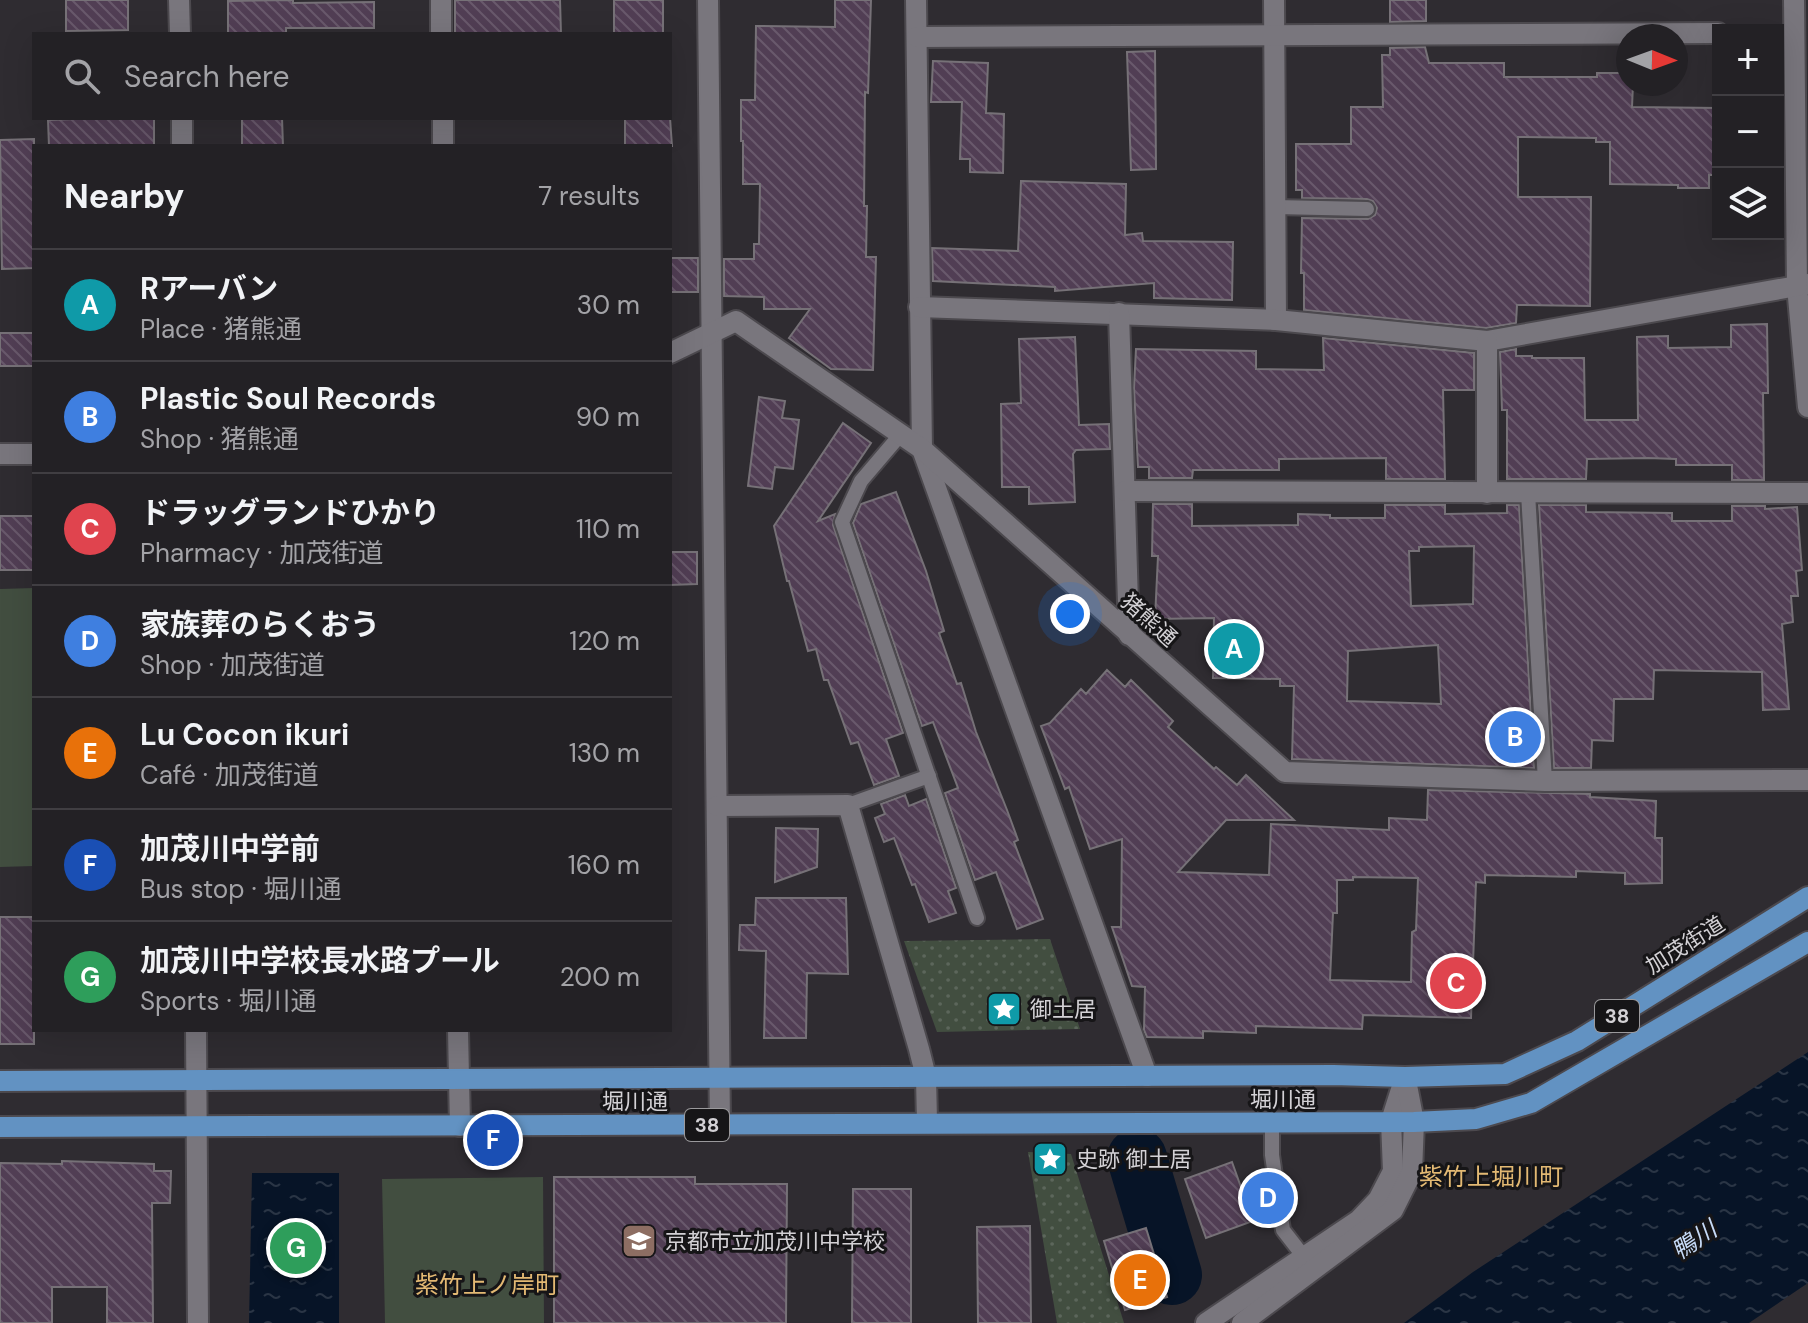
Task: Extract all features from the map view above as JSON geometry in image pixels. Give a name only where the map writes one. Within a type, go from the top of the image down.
[{"type":"main road","name":"加茂街道","points":[[1405,1077],[1505,1074],[1577,1041],[1808,897]]},
{"type":"main road","name":"38","points":[[1414,1122],[1476,1119],[1531,1103],[1808,942]]},
{"type":"main road","name":"堀川通","points":[[0,1081],[1405,1077]]},
{"type":"main road","name":"堀川通","points":[[0,1127],[1414,1122]]},
{"type":"street","points":[[179,0],[180,32]]},
{"type":"street","points":[[441,0],[441,32]]},
{"type":"street","points":[[708,0],[720,1125]]},
{"type":"street","points":[[916,0],[922,449],[1147,1076]]},
{"type":"street","points":[[1274,0],[1276,320]]},
{"type":"street","points":[[1794,0],[1786,33],[1808,407]]},
{"type":"street","points":[[917,37],[1712,33]]},
{"type":"street","points":[[182,120],[182,144]]},
{"type":"street","points":[[443,120],[443,144]]},
{"type":"street","points":[[919,307],[1276,320],[1487,341],[1802,285]]},
{"type":"street","points":[[1119,313],[1129,635]]},
{"type":"street","name":"猪熊通","points":[[672,352],[736,321],[901,434],[922,449],[1285,772],[1545,781],[1808,780]]},
{"type":"street","points":[[1487,341],[1487,493]]},
{"type":"street","points":[[0,454],[32,454]]},
{"type":"street","points":[[1125,491],[1808,493]]},
{"type":"street","points":[[717,806],[848,805],[926,1077],[927,1122]]},
{"type":"street","points":[[196,1032],[198,1323]]},
{"type":"street","points":[[458,1032],[460,1126]]},
{"type":"street","points":[[1206,1323],[1359,1220],[1378,1200],[1393,1171],[1391,1121],[1405,1077]]},
{"type":"street","points":[[1242,1323],[1393,1210],[1412,1172],[1414,1122],[1405,1077]]},
{"type":"lane","points":[[1275,207],[1367,209]]},
{"type":"lane","points":[[901,434],[861,481],[842,522],[977,918]]},
{"type":"lane","points":[[1528,493],[1545,781]]},
{"type":"lane","points":[[848,805],[929,776]]},
{"type":"lane","points":[[1272,1123],[1272,1155],[1283,1230],[1304,1257]]},
{"type":"green space","points":[[32,588],[32,866],[0,867],[0,589]]},
{"type":"green space","name":"御土居","points":[[1050,939],[1080,1029],[937,1032],[904,941]]},
{"type":"green space","points":[[1028,1152],[1071,1154],[1124,1323],[1057,1323]]},
{"type":"green space","points":[[543,1177],[544,1323],[385,1323],[382,1179]]},
{"type":"water","name":"鴨川","points":[[1808,1052],[1808,1283],[1749,1323],[1404,1323],[1473,1272]]},
{"type":"water","points":[[252,1173],[339,1173],[339,1323],[249,1323]]},
{"type":"building","points":[[66,0],[128,0],[128,30],[66,31]]},
{"type":"building","points":[[455,0],[560,0],[561,32],[455,32]]},
{"type":"building","points":[[614,0],[663,0],[663,32],[614,32]]},
{"type":"building","points":[[835,0],[871,0],[868,93],[865,92],[864,206],[867,206],[866,257],[876,257],[873,370],[831,369],[789,338],[810,309],[764,309],[764,297],[724,296],[724,259],[754,259],[754,244],[759,244],[760,184],[743,184],[741,141],[741,100],[755,100],[756,26],[835,27]]},
{"type":"building","points":[[1390,0],[1426,0],[1426,21],[1390,22]]},
{"type":"building","points":[[228,1],[374,2],[374,28],[286,28],[286,32],[228,32]]},
{"type":"building","points":[[1425,47],[1429,63],[1504,63],[1504,77],[1597,77],[1597,73],[1616,73],[1616,96],[1632,96],[1632,107],[1712,108],[1712,175],[1709,175],[1709,188],[1610,184],[1610,142],[1596,142],[1596,138],[1518,137],[1518,197],[1591,197],[1590,306],[1517,305],[1516,323],[1486,328],[1304,310],[1302,218],[1368,219],[1375,215],[1377,208],[1373,201],[1367,199],[1302,198],[1302,190],[1296,190],[1296,144],[1351,144],[1351,107],[1383,107],[1382,55],[1390,55],[1390,48]]},
{"type":"building","points":[[1155,51],[1156,169],[1131,170],[1127,52]]},
{"type":"building","points":[[933,61],[988,63],[986,113],[1004,114],[1003,173],[970,172],[970,159],[960,159],[962,102],[931,102]]},
{"type":"building","points":[[48,120],[154,120],[154,144],[49,144]]},
{"type":"building","points":[[242,120],[282,120],[283,144],[242,144]]},
{"type":"building","points":[[625,120],[670,120],[672,144],[625,144]]},
{"type":"building","points":[[34,139],[32,268],[2,269],[0,140]]},
{"type":"building","points":[[1021,181],[1126,184],[1125,235],[1142,233],[1143,241],[1233,242],[1232,300],[1154,298],[1154,283],[1055,291],[1055,287],[933,281],[932,248],[1018,251]]},
{"type":"building","points":[[672,258],[698,258],[698,292],[672,292]]},
{"type":"building","points":[[1767,324],[1768,393],[1763,393],[1764,480],[1732,480],[1732,465],[1676,465],[1676,459],[1648,458],[1587,459],[1586,479],[1507,479],[1507,410],[1502,410],[1500,352],[1516,349],[1516,356],[1584,358],[1585,420],[1638,420],[1637,337],[1668,336],[1668,348],[1731,347],[1731,325]]},
{"type":"building","points":[[0,333],[32,333],[32,366],[0,366]]},
{"type":"building","points":[[1075,337],[1079,425],[1109,424],[1110,449],[1076,450],[1073,454],[1075,502],[1029,504],[1029,487],[1002,487],[1001,404],[1021,403],[1019,339]]},
{"type":"building","points":[[1323,338],[1474,353],[1474,390],[1443,390],[1445,479],[1386,479],[1386,458],[1279,459],[1279,470],[1193,470],[1192,478],[1149,478],[1149,467],[1138,467],[1134,388],[1136,349],[1256,351],[1256,369],[1324,370]]},
{"type":"building","points":[[759,397],[785,401],[782,418],[799,420],[793,469],[775,467],[772,489],[748,486]]},
{"type":"building","points":[[843,423],[871,443],[818,521],[835,514],[833,525],[903,733],[886,739],[899,776],[874,785],[858,742],[851,744],[828,680],[824,680],[816,649],[808,651],[774,526]]},
{"type":"building","points":[[896,492],[926,571],[944,631],[939,633],[957,684],[961,683],[1043,919],[1017,929],[996,872],[975,880],[945,793],[958,788],[933,722],[922,726],[853,523],[861,504]]},
{"type":"building","points":[[1153,504],[1192,504],[1192,526],[1298,525],[1298,514],[1330,515],[1330,518],[1385,518],[1385,505],[1445,505],[1445,514],[1507,513],[1507,505],[1519,505],[1534,768],[1292,759],[1294,686],[1280,686],[1280,679],[1213,678],[1214,618],[1155,619],[1158,556],[1152,556]],"holes":[[[1474,546],[1473,604],[1411,606],[1409,551],[1419,551],[1419,547]],[[1438,645],[1441,704],[1347,701],[1348,651]]]},
{"type":"building","points":[[1539,505],[1586,505],[1586,512],[1672,513],[1672,521],[1732,521],[1732,506],[1765,506],[1765,509],[1797,507],[1802,570],[1796,571],[1798,596],[1791,596],[1793,622],[1782,624],[1789,709],[1763,710],[1762,672],[1654,670],[1653,699],[1614,699],[1613,741],[1592,740],[1591,768],[1554,768]]},
{"type":"building","points":[[0,516],[32,516],[32,570],[0,570]]},
{"type":"building","points":[[672,552],[697,552],[697,584],[672,585]]},
{"type":"building","points":[[1107,670],[1125,687],[1131,680],[1173,721],[1168,727],[1214,769],[1216,767],[1237,785],[1246,775],[1294,820],[1226,820],[1178,872],[1269,875],[1271,824],[1389,830],[1389,818],[1427,820],[1428,790],[1590,794],[1590,797],[1656,801],[1655,838],[1662,838],[1662,883],[1625,884],[1625,873],[1576,871],[1576,877],[1485,875],[1485,883],[1476,882],[1471,1018],[1363,1015],[1362,1029],[1256,1026],[1256,1033],[1203,1031],[1203,1038],[1147,1037],[1144,1030],[1145,987],[1132,986],[1112,927],[1121,927],[1122,839],[1090,849],[1069,787],[1065,789],[1041,726],[1050,723],[1081,689],[1086,694]],"holes":[[[1353,877],[1418,878],[1411,982],[1330,980],[1337,880],[1353,880]]]},
{"type":"building","points":[[905,795],[909,806],[926,799],[956,888],[948,891],[956,913],[929,922],[894,838],[884,842],[875,818],[885,814],[881,804]]},
{"type":"building","points":[[776,828],[818,829],[817,867],[775,882]]},
{"type":"building","points":[[756,898],[846,898],[848,974],[807,973],[806,1038],[764,1038],[766,951],[739,950],[740,925],[755,925]]},
{"type":"building","points":[[0,917],[32,917],[34,1044],[0,1044]]},
{"type":"building","points":[[62,1161],[154,1164],[154,1171],[171,1171],[170,1203],[152,1203],[153,1323],[107,1323],[107,1287],[52,1287],[52,1323],[0,1323],[0,1163],[62,1164]]},
{"type":"building","points":[[1232,1162],[1253,1221],[1206,1238],[1185,1179]]},
{"type":"building","points":[[554,1177],[695,1177],[695,1184],[787,1184],[786,1323],[554,1323]]},
{"type":"building","points":[[853,1189],[911,1189],[911,1323],[852,1323]]},
{"type":"building","points":[[1030,1226],[1031,1323],[978,1323],[977,1227]]},
{"type":"building","points":[[1146,1228],[1167,1297],[1125,1310],[1104,1241]]},
{"type":"waterway","points":[[1137,1158],[1172,1275]]},
{"type":"place","name":"Rアーバン","points":[[1234,649]]},
{"type":"place","name":"Plastic Soul Records","points":[[1515,737]]},
{"type":"place","name":"ドラッグランドひかり","points":[[1456,983]]},
{"type":"place","name":"御土居","points":[[1004,1009]]},
{"type":"place","name":"加茂川中学前","points":[[493,1140]]},
{"type":"place","name":"史跡 御土居","points":[[1050,1159]]},
{"type":"place","name":"家族葬のらくおう","points":[[1268,1198]]},
{"type":"place","name":"京都市立加茂川中学校","points":[[639,1241]]},
{"type":"place","name":"加茂川中学校長水路プール","points":[[296,1248]]},
{"type":"place","name":"Lu Cocon ikuri","points":[[1140,1280]]},
{"type":"district","name":"紫竹上堀川町","points":[[1491,1176]]},
{"type":"district","name":"紫竹上ノ岸町","points":[[487,1284]]}]
